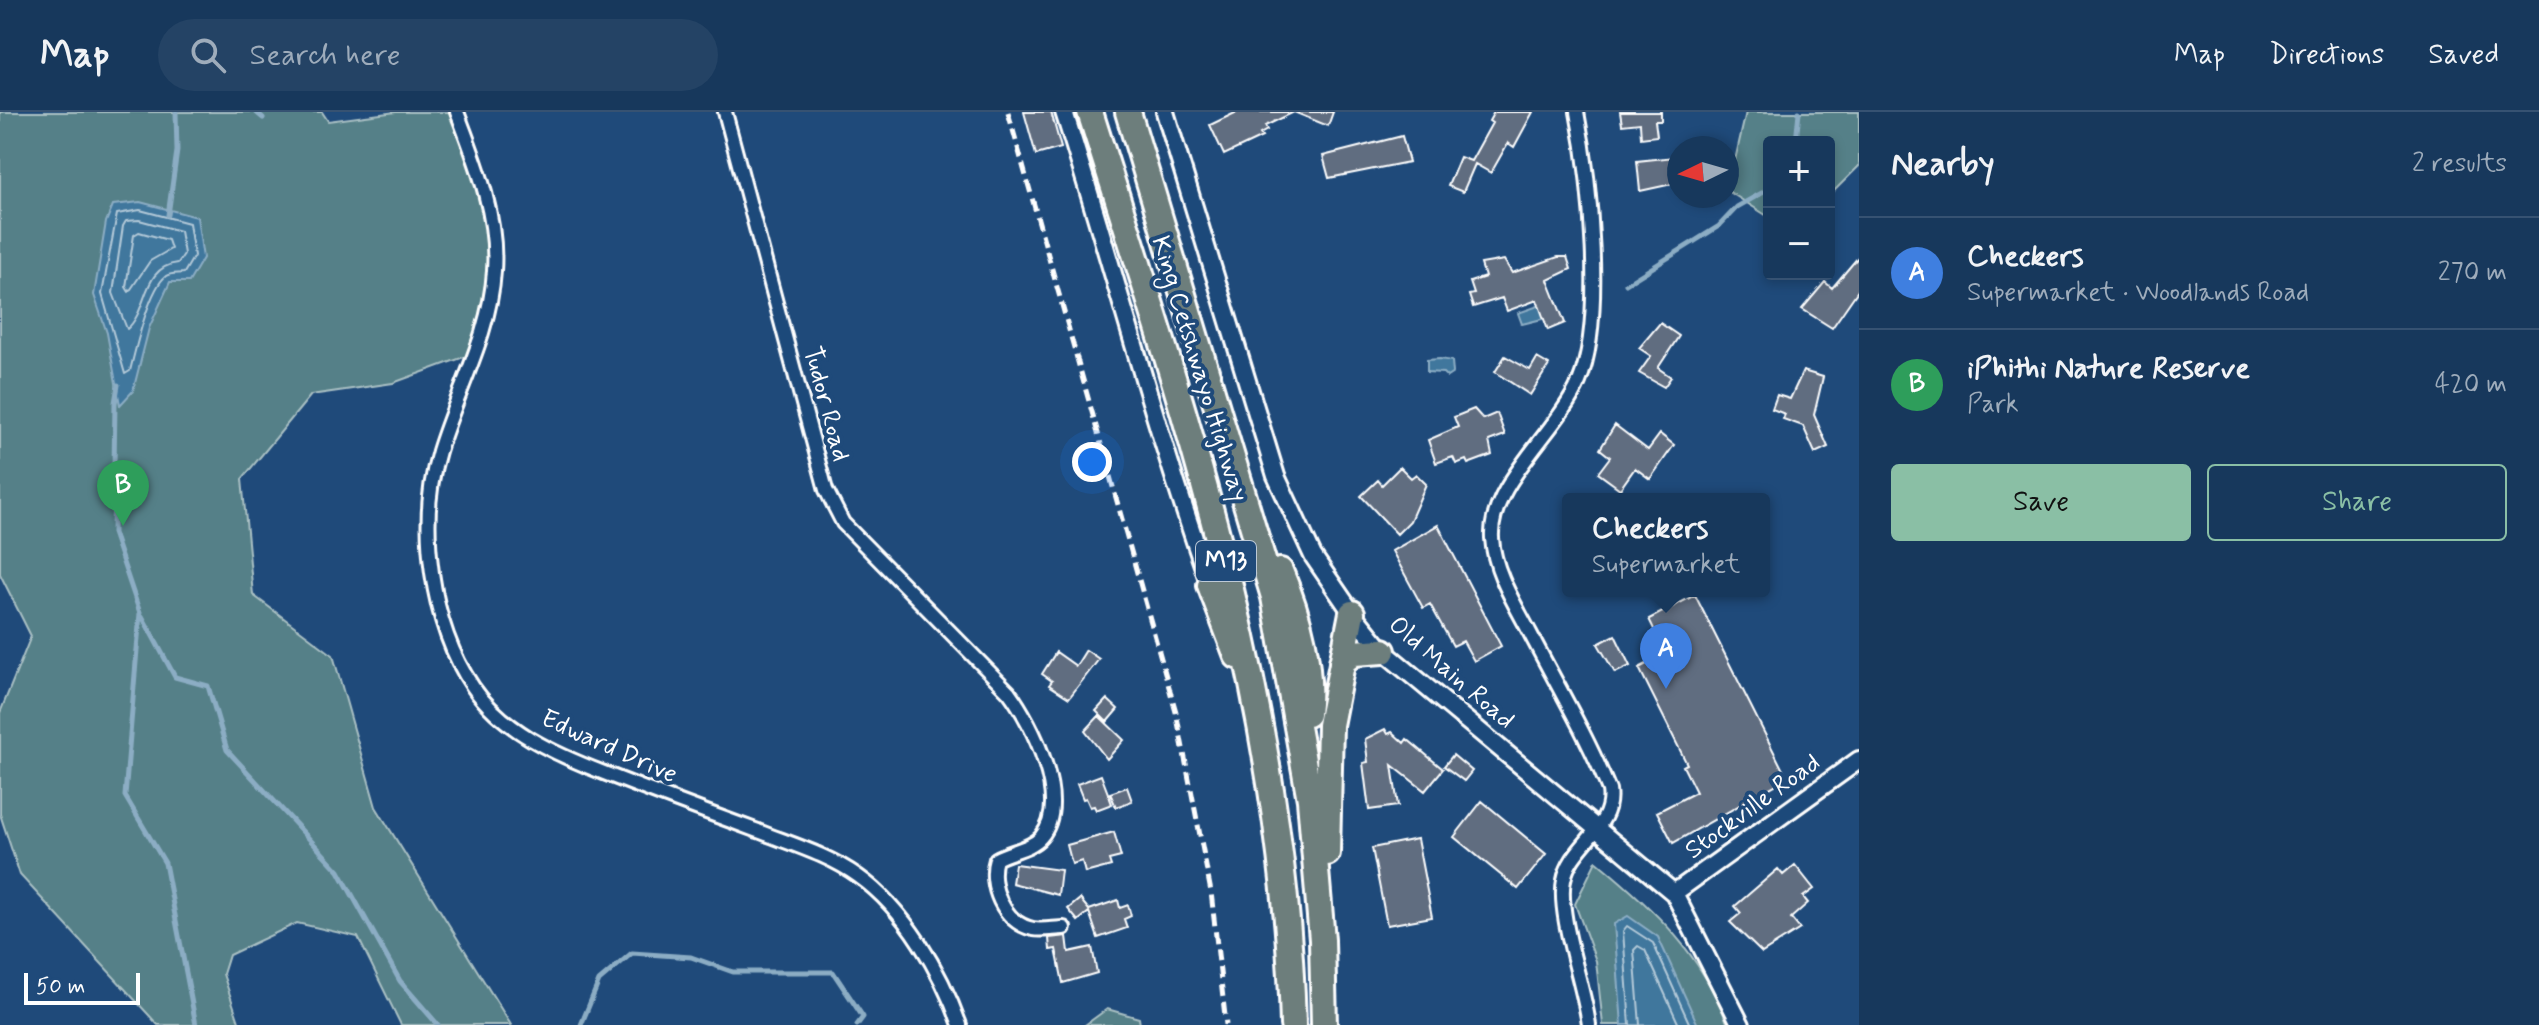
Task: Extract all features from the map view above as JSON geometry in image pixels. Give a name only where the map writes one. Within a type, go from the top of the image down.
[{"type":"highway","name":"King Cetshwayo Highway","points":[[1090,112],[1218,532],[1263,726],[1288,919],[1293,1025]]},
{"type":"highway","name":"King Cetshwayo Highway","points":[[1128,112],[1274,597],[1301,749],[1322,940],[1324,1025]]},
{"type":"highway","points":[[1210,585],[1263,726]]},
{"type":"highway","points":[[1322,940],[1330,725],[1352,613]]},
{"type":"highway","points":[[1342,662],[1354,653],[1383,651]]},
{"type":"street","name":"Edward Drive","points":[[457,112],[478,169],[493,231],[494,270],[489,313],[435,465],[429,508],[430,541],[449,640],[472,686],[494,713],[528,738],[585,766],[816,853],[857,874],[880,894],[914,937],[949,995],[960,1025]]},
{"type":"street","name":"Tudor Road","points":[[725,112],[826,490],[843,523],[1009,692],[1028,718],[1042,748],[1050,787],[1048,826],[1040,840],[996,859],[991,875],[1001,901],[1014,920],[1033,929],[1064,928]]},
{"type":"street","points":[[1064,112],[1174,480],[1210,585]]},
{"type":"street","name":"Old Main Road","points":[[1165,112],[1276,476],[1313,556],[1352,613],[1383,651],[1674,893],[1741,1025]]},
{"type":"street","points":[[1577,112],[1591,220],[1585,364],[1568,402],[1504,494],[1493,519],[1492,537],[1496,563],[1518,611],[1609,790],[1610,810],[1572,860],[1564,879],[1566,921],[1581,973],[1589,1025]]},
{"type":"street","name":"Stockville Road","points":[[1674,893],[1859,760]]},
{"type":"green space","points":[[0,112],[322,112],[328,121],[396,112],[457,112],[493,231],[475,353],[393,383],[311,395],[242,479],[253,595],[333,655],[376,807],[511,1025],[401,1025],[358,937],[297,923],[229,955],[223,974],[240,1025],[158,1025],[20,875],[0,814],[0,713],[31,636],[0,574]]},
{"type":"green space","points":[[1746,112],[1859,112],[1859,166],[1835,190],[1835,136],[1763,136],[1763,213],[1739,198],[1739,143]]},
{"type":"green space","points":[[1596,861],[1674,934],[1704,975],[1728,1025],[1603,1025],[1596,961],[1575,904]]},
{"type":"green space","points":[[1107,1009],[1139,1018],[1140,1025],[1085,1025]]},
{"type":"water","points":[[140,202],[197,217],[203,258],[189,282],[170,282],[149,328],[133,391],[120,405],[107,333],[94,295],[106,222],[113,205]]},
{"type":"water","points":[[1541,305],[1546,318],[1522,324],[1518,313]]},
{"type":"water","points":[[1427,360],[1452,361],[1453,373],[1447,377],[1443,373],[1427,372]]},
{"type":"water","points":[[1628,916],[1658,937],[1698,1025],[1622,1025],[1614,924]]},
{"type":"building","points":[[1024,112],[1051,112],[1061,148],[1036,155]]},
{"type":"building","points":[[1237,112],[1294,112],[1265,126],[1267,130],[1260,134],[1262,137],[1224,155],[1210,125]]},
{"type":"building","points":[[1294,112],[1333,112],[1328,126]]},
{"type":"building","points":[[1494,112],[1533,112],[1514,147],[1508,143],[1491,173],[1475,164],[1463,192],[1448,186],[1460,157],[1471,161],[1492,123],[1489,121]]},
{"type":"building","points":[[1620,112],[1661,112],[1661,121],[1655,121],[1657,136],[1641,138],[1640,123],[1622,125]]},
{"type":"building","points":[[1402,136],[1409,162],[1329,178],[1323,156]]},
{"type":"building","points":[[1667,158],[1667,185],[1640,191],[1637,161]]},
{"type":"building","points":[[1859,256],[1859,289],[1832,328],[1802,309],[1825,282],[1832,288]]},
{"type":"building","points":[[1558,257],[1567,257],[1571,269],[1548,280],[1565,323],[1548,330],[1537,300],[1507,311],[1502,298],[1473,307],[1469,295],[1474,294],[1470,282],[1485,277],[1481,264],[1504,260],[1512,273]]},
{"type":"building","points":[[1660,323],[1679,336],[1658,368],[1671,377],[1664,387],[1639,373],[1651,356],[1639,348]]},
{"type":"building","points":[[1505,356],[1530,370],[1537,358],[1549,365],[1530,395],[1495,372]]},
{"type":"building","points":[[1803,371],[1823,377],[1814,415],[1828,447],[1815,453],[1803,426],[1783,419],[1785,414],[1772,409],[1777,395],[1790,399]]},
{"type":"building","points":[[1474,409],[1483,419],[1497,413],[1505,435],[1489,441],[1492,455],[1468,464],[1466,460],[1456,464],[1453,457],[1436,463],[1428,440],[1458,427],[1454,417]]},
{"type":"building","points":[[1615,425],[1648,450],[1660,434],[1674,445],[1650,479],[1635,468],[1620,489],[1598,473],[1610,457],[1600,449]]},
{"type":"building","points":[[1400,467],[1411,478],[1416,474],[1426,484],[1410,521],[1397,534],[1361,496],[1378,480],[1382,485]]},
{"type":"building","points":[[1438,525],[1501,646],[1474,661],[1463,641],[1453,646],[1430,604],[1423,608],[1392,551]]},
{"type":"building","points":[[1696,597],[1787,778],[1673,843],[1657,812],[1696,792],[1683,766],[1687,764],[1639,668],[1666,654],[1649,619]]},
{"type":"building","points":[[1615,635],[1630,666],[1615,673],[1598,644]]},
{"type":"building","points":[[1086,650],[1099,659],[1069,698],[1049,685],[1052,681],[1042,674],[1056,652],[1076,666]]},
{"type":"building","points":[[1107,699],[1118,709],[1107,722],[1096,711]]},
{"type":"building","points":[[1099,716],[1124,740],[1107,759],[1085,731]]},
{"type":"building","points":[[1385,729],[1404,743],[1407,739],[1443,769],[1425,791],[1392,765],[1398,806],[1369,810],[1363,763],[1368,762],[1365,739]]},
{"type":"building","points":[[1453,755],[1472,771],[1464,781],[1444,766]]},
{"type":"building","points":[[1101,775],[1112,804],[1096,810],[1094,806],[1090,807],[1086,798],[1083,799],[1077,784]]},
{"type":"building","points":[[1127,787],[1132,801],[1116,807],[1110,793]]},
{"type":"building","points":[[1482,801],[1546,854],[1518,889],[1454,837]]},
{"type":"building","points":[[1114,832],[1121,857],[1109,860],[1111,866],[1085,873],[1082,861],[1072,864],[1067,845]]},
{"type":"building","points":[[1417,839],[1432,917],[1387,925],[1372,848]]},
{"type":"building","points":[[1015,864],[1061,870],[1058,895],[1012,883]]},
{"type":"building","points":[[1795,865],[1814,889],[1803,897],[1808,903],[1791,918],[1800,929],[1762,953],[1730,922],[1741,913],[1735,906],[1778,869],[1783,875]]},
{"type":"building","points":[[1080,899],[1089,910],[1118,900],[1120,908],[1128,905],[1131,916],[1124,919],[1127,928],[1098,938],[1089,912],[1078,921],[1068,909]]},
{"type":"building","points":[[1067,936],[1069,952],[1092,947],[1097,973],[1063,983],[1056,949],[1050,950],[1049,938]]},
{"type":"waterway","points":[[168,215],[177,151],[176,112]]},
{"type":"waterway","points":[[256,112],[263,118]]},
{"type":"waterway","points":[[1797,136],[1799,112]]},
{"type":"waterway","points":[[1626,284],[1719,226],[1737,207],[1763,192]]},
{"type":"waterway","points":[[118,385],[113,533],[140,613],[125,796],[165,863],[196,1025]]},
{"type":"waterway","points":[[142,616],[175,677],[208,686],[227,750],[339,871],[400,981],[438,1025]]},
{"type":"waterway","points":[[581,1025],[599,981],[632,953],[691,957],[733,972],[833,972],[863,1017],[857,1025]]},
{"type":"railway","points":[[1008,112],[1176,712],[1211,892],[1226,1025]]},
{"type":"place","name":"iPhithi Nature Reserve","points":[[123,526]]},
{"type":"place","name":"Checkers","points":[[1666,689]]}]
